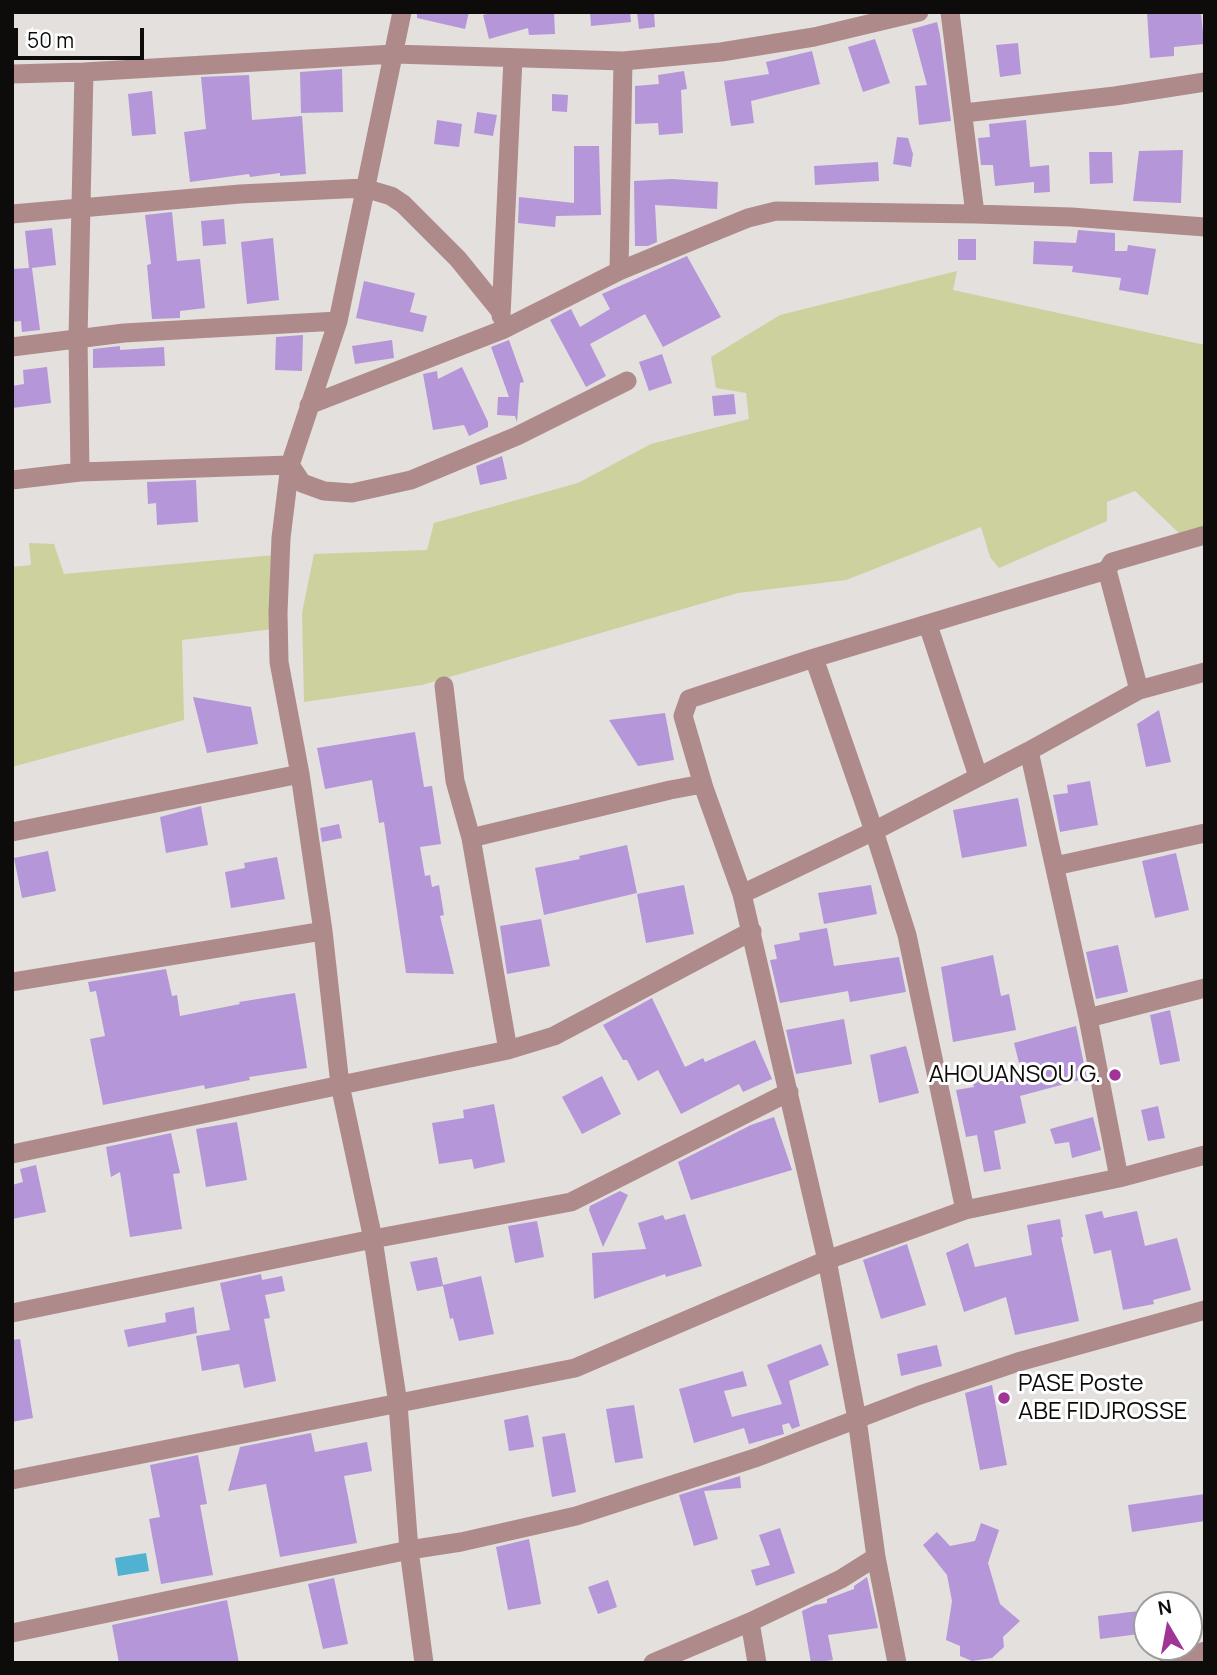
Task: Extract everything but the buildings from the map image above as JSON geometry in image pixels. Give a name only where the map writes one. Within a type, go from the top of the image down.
[{"type":"street","points":[[402,12],[338,321],[290,465],[281,538],[278,613],[279,662],[300,774],[323,931],[340,1085],[373,1239],[398,1404],[409,1550],[424,1663]]},
{"type":"street","points":[[12,74],[394,54],[623,61],[734,50],[814,37],[919,12]]},
{"type":"street","points":[[950,12],[975,214]]},
{"type":"street","points":[[502,321],[513,58]]},
{"type":"street","points":[[618,271],[623,61]]},
{"type":"street","points":[[80,472],[78,338],[84,72]]},
{"type":"street","points":[[964,113],[1115,96],[1205,82]]},
{"type":"street","points":[[12,214],[240,194],[364,188],[391,196],[403,204],[457,259],[502,321]]},
{"type":"street","points":[[309,405],[618,271],[748,218],[776,211],[1071,217],[1205,227]]},
{"type":"street","points":[[12,347],[148,331],[338,321]]},
{"type":"street","points":[[290,465],[302,483],[324,491],[352,493],[385,487],[411,480],[517,436],[627,381]]},
{"type":"street","points":[[12,480],[80,472],[290,465]]},
{"type":"street","points":[[897,1663],[876,1556],[857,1419],[827,1259],[752,931],[683,716],[689,699],[814,658],[1107,570],[1112,562],[1205,535]]},
{"type":"street","points":[[1107,570],[1139,690]]},
{"type":"street","points":[[928,625],[978,776]]},
{"type":"street","points":[[814,658],[907,935],[965,1210]]},
{"type":"street","points":[[742,894],[874,831],[1029,751],[1139,690],[1205,672]]},
{"type":"street","points":[[444,686],[455,781],[471,838],[508,1050]]},
{"type":"street","points":[[1029,751],[1088,1018],[1119,1178]]},
{"type":"street","points":[[12,832],[300,774]]},
{"type":"street","points":[[471,838],[670,790],[697,785],[704,788]]},
{"type":"street","points":[[1055,866],[1205,833]]},
{"type":"street","points":[[12,982],[323,931]]},
{"type":"street","points":[[12,1154],[508,1050],[554,1036],[752,931]]},
{"type":"street","points":[[1088,1018],[1205,988]]},
{"type":"street","points":[[12,1313],[373,1239],[571,1202],[789,1093]]},
{"type":"street","points":[[12,1480],[575,1368],[827,1259],[965,1210],[1119,1178],[1205,1155]]},
{"type":"street","points":[[12,1633],[409,1550],[461,1542],[600,1509],[758,1457],[1018,1362],[1205,1310]]},
{"type":"street","points":[[653,1663],[750,1622],[841,1578],[876,1556]]},
{"type":"street","points":[[750,1622],[757,1663]]},
{"type":"street","points":[[1169,1663],[1205,1651]]},
{"type":"green space","points":[[957,271],[953,290],[1205,345],[1205,528],[1180,534],[1135,491],[1107,502],[1107,521],[999,568],[990,557],[981,527],[846,580],[738,593],[422,685],[304,702],[302,613],[314,554],[427,550],[434,523],[578,483],[651,444],[749,419],[746,393],[716,388],[711,357],[780,315]]},
{"type":"green space","points":[[29,543],[54,544],[64,574],[275,555],[273,629],[182,640],[184,720],[12,767],[12,567],[31,565]]},
{"type":"water","points":[[146,1553],[149,1571],[118,1576],[115,1558]]},
{"type":"place","name":"AHOUANSOU G.","points":[[1115,1075]]},
{"type":"place","name":"PASE Poste ABE FIDJROSSE","points":[[1004,1398]]}]
